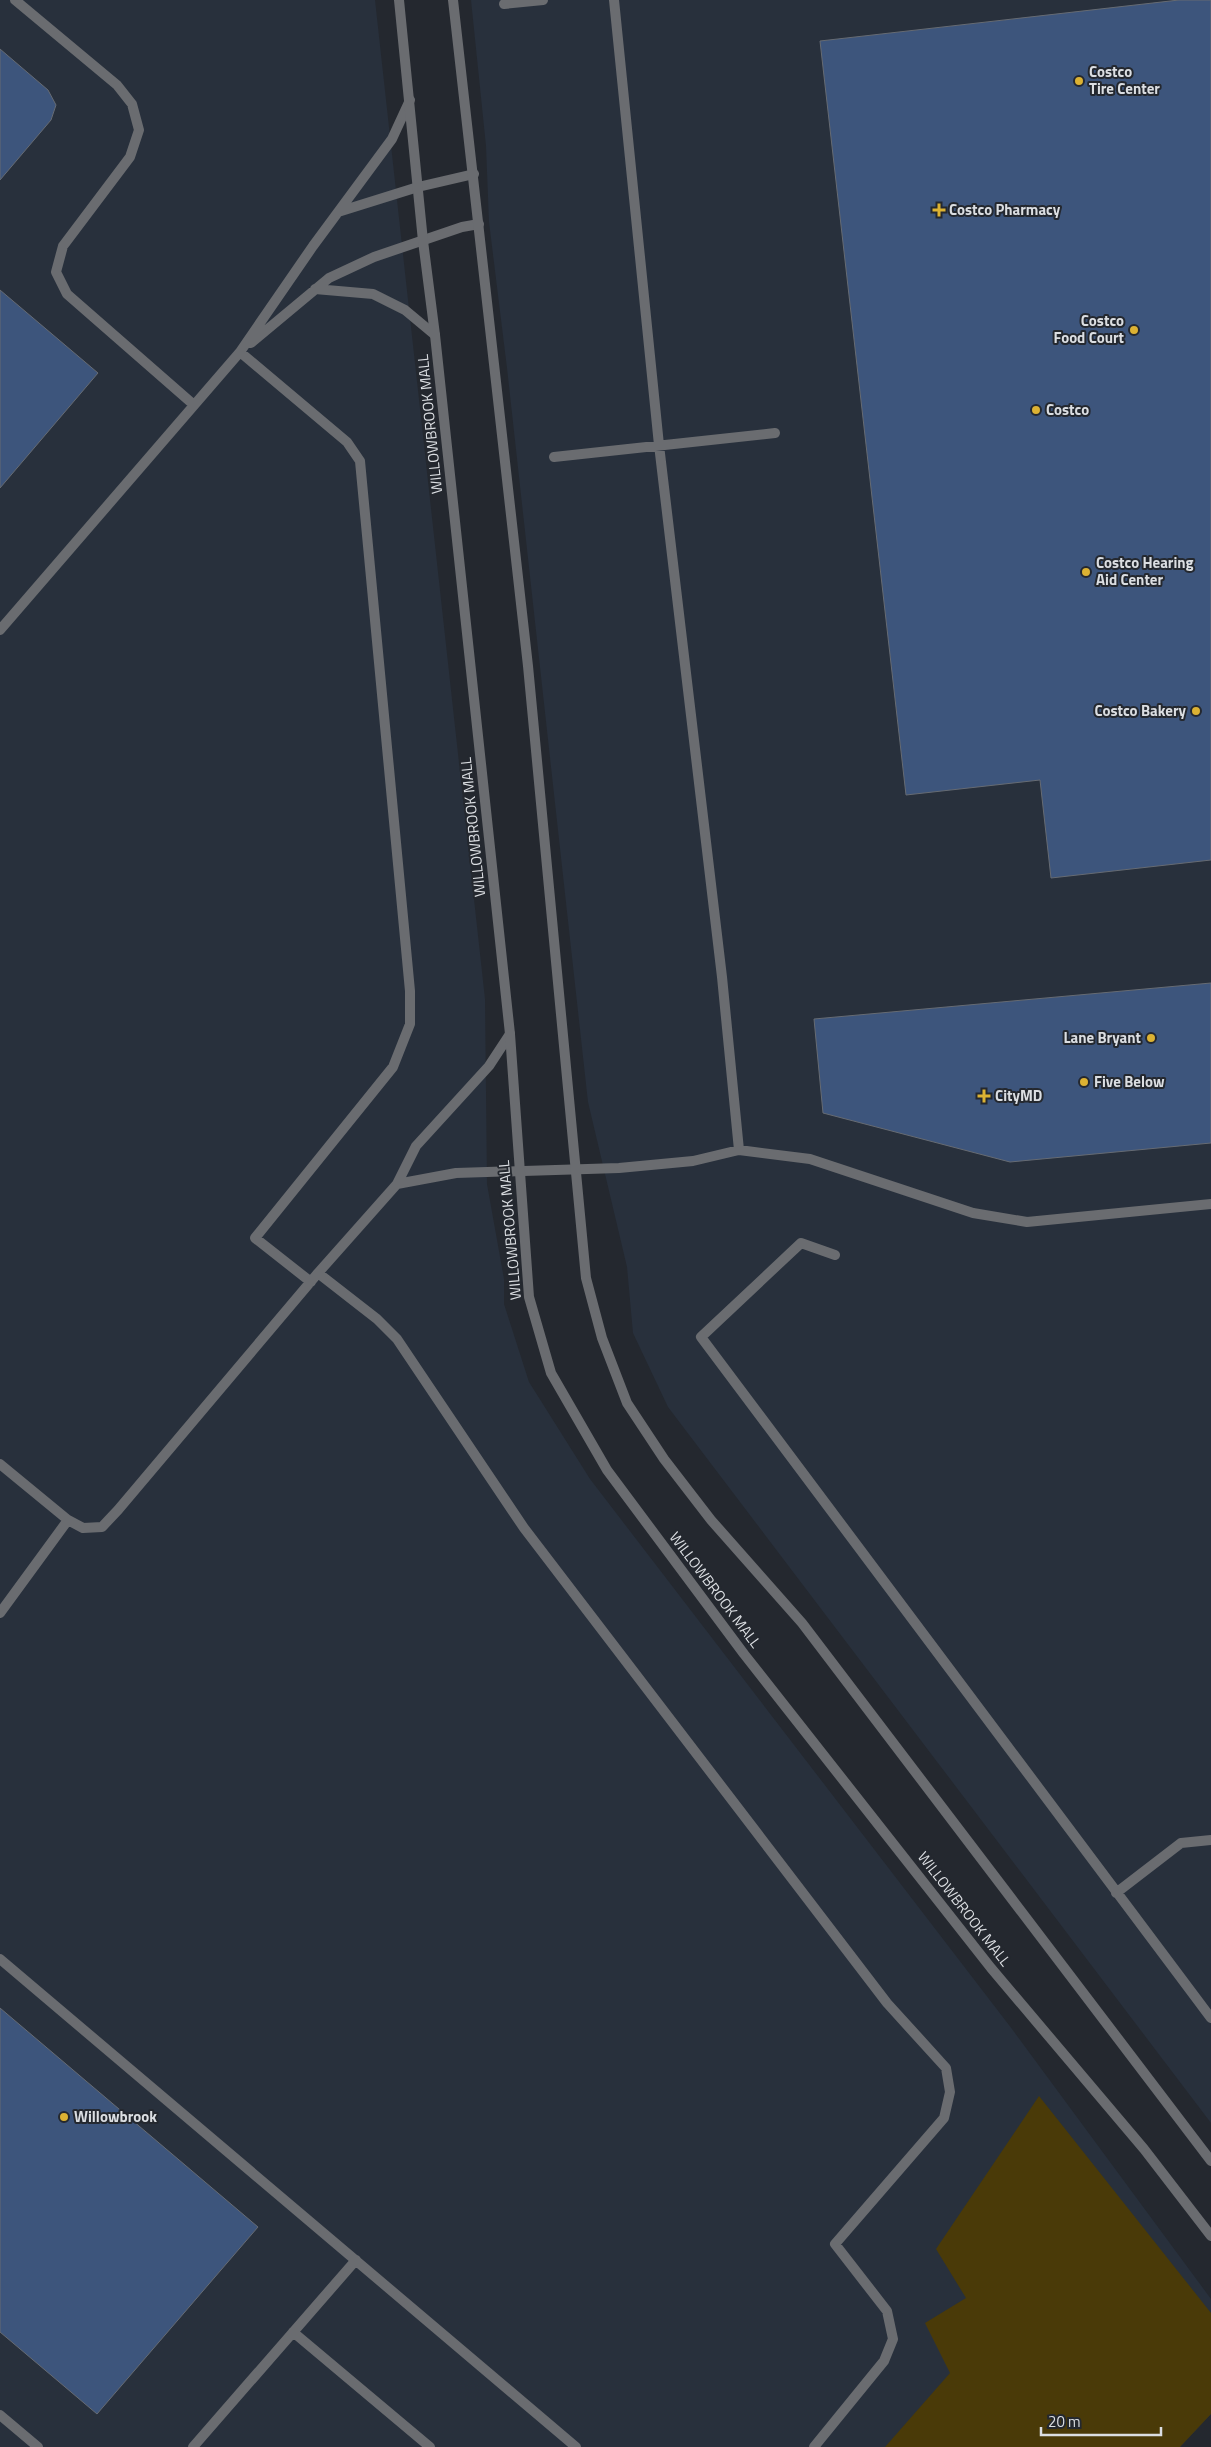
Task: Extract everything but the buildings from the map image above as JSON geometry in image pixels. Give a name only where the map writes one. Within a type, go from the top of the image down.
[{"type":"street","points":[[15,0],[117,85],[132,104],[139,130],[130,157],[62,246],[56,272],[67,294],[194,405]]},
{"type":"street","name":"WILLOWBROOK MALL","points":[[400,0],[423,241],[435,335],[510,1034],[529,1297],[551,1373],[607,1470],[744,1654],[985,1960],[1144,2149],[1211,2236]]},
{"type":"street","points":[[453,0],[528,666],[586,1278],[602,1338],[627,1403],[664,1460],[711,1520],[802,1623],[1211,2161]]},
{"type":"street","points":[[504,4],[543,0]]},
{"type":"street","points":[[614,0],[659,445],[722,977],[739,1150]]},
{"type":"street","points":[[0,630],[240,352],[338,212],[392,139],[410,100]]},
{"type":"street","points":[[338,212],[418,187],[474,174]]},
{"type":"street","points":[[240,352],[329,278],[374,257],[462,227],[479,224]]},
{"type":"street","points":[[315,289],[373,294],[404,310],[435,335]]},
{"type":"street","points":[[240,352],[347,442],[360,461],[410,991],[410,1024],[393,1067],[255,1238],[311,1282]]},
{"type":"street","points":[[554,457],[775,433]]},
{"type":"street","points":[[0,1464],[68,1520],[83,1528],[102,1527],[318,1272],[397,1184],[416,1146],[489,1066],[510,1034]]},
{"type":"street","points":[[397,1184],[456,1173],[576,1170],[693,1161],[739,1150],[810,1159],[974,1213],[1027,1222],[1211,1204]]},
{"type":"street","points":[[835,1254],[801,1243],[701,1337],[1211,2018]]},
{"type":"street","points":[[318,1272],[377,1319],[397,1339],[524,1528],[887,2003],[946,2068],[950,2092],[944,2118],[835,2244],[887,2311],[893,2339],[884,2361],[814,2447]]},
{"type":"street","points":[[0,1613],[68,1520]]},
{"type":"street","points":[[1116,1893],[1181,1843],[1211,1840]]},
{"type":"street","points":[[0,1959],[576,2447]]},
{"type":"street","points":[[193,2447],[356,2260]]},
{"type":"street","points":[[293,2332],[430,2447]]},
{"type":"street","points":[[0,2415],[38,2447]]},
{"type":"shaded area","points":[[0,0],[375,0],[485,999],[487,1184],[504,1279],[504,1304],[529,1382],[590,1479],[1012,2029],[1211,2299],[1211,2414],[1180,2447],[0,2447]]},
{"type":"shaded area","points":[[471,0],[1211,0],[1211,2123],[668,1407],[633,1333],[627,1267],[588,1102],[507,368],[489,222],[486,146]]},
{"type":"shaded area","points":[[1039,2096],[1211,2313],[1211,2414],[1180,2447],[885,2447],[950,2373],[925,2323],[966,2298],[936,2249]]},
{"type":"place","name":"Costco Tire Center","points":[[1079,81]]},
{"type":"place","name":"Costco Pharmacy","points":[[939,210]]},
{"type":"place","name":"Costco Food Court","points":[[1134,330]]},
{"type":"place","name":"Costco","points":[[1036,410]]},
{"type":"place","name":"Costco Hearing Aid Center","points":[[1086,572]]},
{"type":"place","name":"Costco Bakery","points":[[1196,711]]},
{"type":"place","name":"Lane Bryant","points":[[1151,1038]]},
{"type":"place","name":"Five Below","points":[[1084,1082]]},
{"type":"place","name":"CityMD","points":[[984,1096]]},
{"type":"place","name":"Willowbrook","points":[[64,2117]]}]
